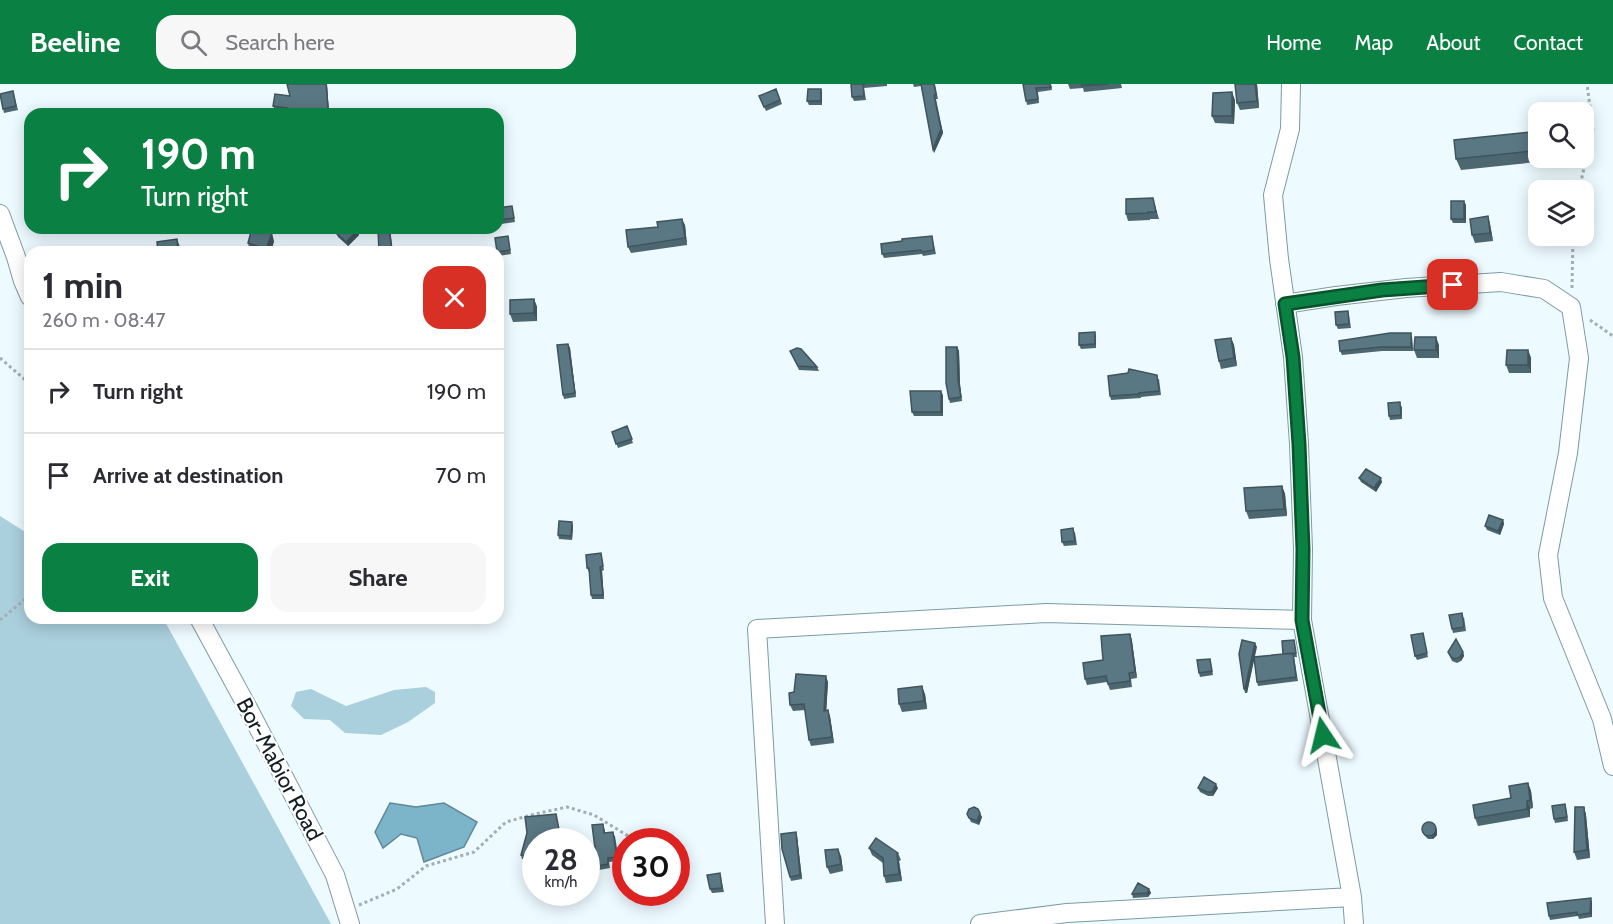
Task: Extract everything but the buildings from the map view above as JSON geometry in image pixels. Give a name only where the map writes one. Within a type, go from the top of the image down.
[{"type":"street","points":[[1291,84],[1290,129],[1273,195],[1279,259],[1293,357],[1299,444],[1303,549],[1302,620],[1352,897],[1354,924]]},
{"type":"street","points":[[0,214],[24,283]]},
{"type":"street","points":[[1285,304],[1406,288],[1501,282],[1544,289],[1571,308],[1579,358],[1568,453],[1548,555],[1552,598],[1602,719],[1613,766]]},
{"type":"street","points":[[775,924],[757,629],[1047,613],[1302,620]]},
{"type":"street","name":"Bor-Mabior Road","points":[[202,624],[335,875],[348,917]]},
{"type":"street","points":[[980,924],[1067,913],[1352,897]]},
{"type":"path","points":[[1581,180],[1593,129],[1587,84]]},
{"type":"path","points":[[1573,246],[1571,308],[1613,336]]},
{"type":"path","points":[[0,358],[24,379]]},
{"type":"path","points":[[0,620],[24,601]]},
{"type":"path","points":[[348,917],[397,889],[426,866],[474,852],[506,822],[567,807],[594,815],[615,828]]},
{"type":"shaded area","points":[[0,516],[24,531],[24,624],[166,624],[331,924],[0,924]]},
{"type":"shaded area","points":[[426,687],[435,692],[435,703],[408,722],[381,735],[345,733],[330,720],[304,719],[291,706],[296,692],[311,689],[346,706],[394,690]]},
{"type":"shaded area","points":[[390,803],[416,807],[444,803],[477,822],[464,847],[424,862],[417,838],[401,834],[383,848],[375,832]]},
{"type":"route","points":[[1323,735],[1302,620],[1303,549],[1299,444],[1293,357],[1285,304],[1382,290],[1453,285]]}]
